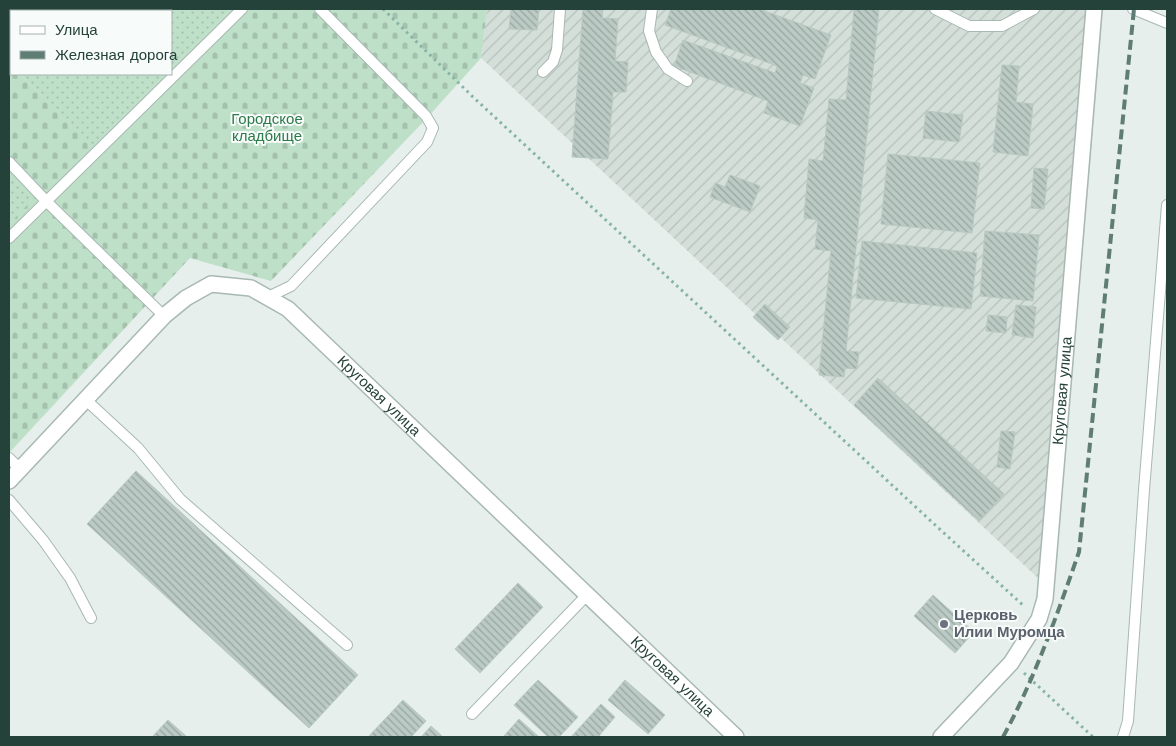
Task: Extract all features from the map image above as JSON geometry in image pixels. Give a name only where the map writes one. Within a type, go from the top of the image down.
[{"type":"street","name":"Круговая улица","points":[[940,737],[1011,663],[1039,619],[1045,599],[1094,9]]},
{"type":"street","name":"Круговая улица","points":[[9,481],[164,316],[186,298],[211,284],[252,288],[288,309],[736,737]]},
{"type":"lane","points":[[9,238],[242,9]]},
{"type":"lane","points":[[268,298],[291,286],[427,142],[432,128],[426,116],[320,9]]},
{"type":"lane","points":[[543,72],[553,62],[557,50],[560,9]]},
{"type":"lane","points":[[652,9],[649,31],[656,52],[668,69],[687,81]]},
{"type":"lane","points":[[935,9],[969,26],[1002,26],[1034,9]]},
{"type":"lane","points":[[1133,9],[1167,23]]},
{"type":"lane","points":[[9,162],[46,201],[164,316]]},
{"type":"lane","points":[[1123,737],[1128,722],[1167,205]]},
{"type":"lane","points":[[86,399],[138,448],[180,499],[347,645]]},
{"type":"lane","points":[[9,458],[20,469]]},
{"type":"lane","points":[[9,500],[70,578],[91,618]]},
{"type":"lane","points":[[472,714],[587,595]]},
{"type":"path","points":[[383,9],[495,118],[926,517],[1039,619]]},
{"type":"path","points":[[1011,663],[1093,737]]},
{"type":"shaded area","points":[[487,9],[1103,9],[1054,593],[481,58]]},
{"type":"green space","points":[[9,9],[231,9],[172,67],[172,10],[10,10],[10,64]]},
{"type":"green space","name":"Городское кладбище","points":[[231,9],[487,9],[481,58],[426,119],[271,281],[190,258],[9,453],[9,224],[36,196],[9,168],[9,62],[10,75],[21,75],[92,146],[165,75],[172,75],[172,67]]},
{"type":"green space","points":[[21,75],[165,75],[92,147]]},
{"type":"green space","points":[[9,168],[37,196],[9,224]]},
{"type":"building","points":[[511,9],[539,9],[537,30],[509,29]]},
{"type":"building","points":[[583,9],[603,9],[602,18],[618,19],[615,61],[628,62],[626,92],[613,92],[608,159],[572,157]]},
{"type":"building","points":[[671,9],[759,9],[831,35],[815,79],[803,75],[800,83],[814,88],[800,126],[764,113],[768,101],[674,66],[683,40],[775,73],[777,66],[665,25]]},
{"type":"building","points":[[854,9],[879,9],[846,351],[859,352],[857,369],[845,368],[844,377],[819,375],[831,251],[815,249],[818,220],[804,218],[809,159],[823,161],[829,99],[846,100]]},
{"type":"building","points":[[1002,65],[1019,66],[1016,102],[1033,104],[1028,156],[993,152]]},
{"type":"building","points":[[926,111],[963,115],[959,142],[923,138]]},
{"type":"building","points":[[888,154],[980,163],[972,233],[881,224]]},
{"type":"building","points":[[1034,168],[1048,169],[1044,209],[1031,208]]},
{"type":"building","points":[[730,175],[760,186],[750,212],[710,197],[715,183],[725,187]]},
{"type":"building","points":[[985,231],[1039,235],[1033,301],[980,296]]},
{"type":"building","points":[[862,241],[977,253],[971,309],[856,298]]},
{"type":"building","points":[[765,304],[790,327],[778,340],[753,317]]},
{"type":"building","points":[[1016,305],[1036,307],[1033,338],[1012,335]]},
{"type":"building","points":[[988,315],[1007,317],[1006,333],[986,331]]},
{"type":"building","points":[[878,378],[1004,494],[979,521],[854,405]]},
{"type":"building","points":[[1001,431],[1015,432],[1010,469],[997,467]]},
{"type":"building","points":[[136,471],[358,675],[309,728],[87,524]]},
{"type":"building","points":[[518,583],[543,607],[480,673],[455,649]]},
{"type":"building","name":"Церковь Илии Муромца","points":[[933,595],[974,632],[955,653],[914,616]]},
{"type":"building","points":[[538,680],[578,717],[559,737],[548,737],[514,705]]},
{"type":"building","points":[[625,680],[665,715],[648,734],[608,700]]},
{"type":"building","points":[[403,700],[426,721],[411,737],[368,737]]},
{"type":"building","points":[[601,704],[615,717],[598,737],[571,737]]},
{"type":"building","points":[[519,719],[539,737],[503,737]]},
{"type":"building","points":[[168,720],[187,737],[152,737]]},
{"type":"building","points":[[431,726],[443,737],[421,737]]},
{"type":"railway","points":[[1003,737],[1015,715],[1054,623],[1079,552],[1134,9]]},
{"type":"place","name":"Церковь Илии Муромца","points":[[944,624]]}]
